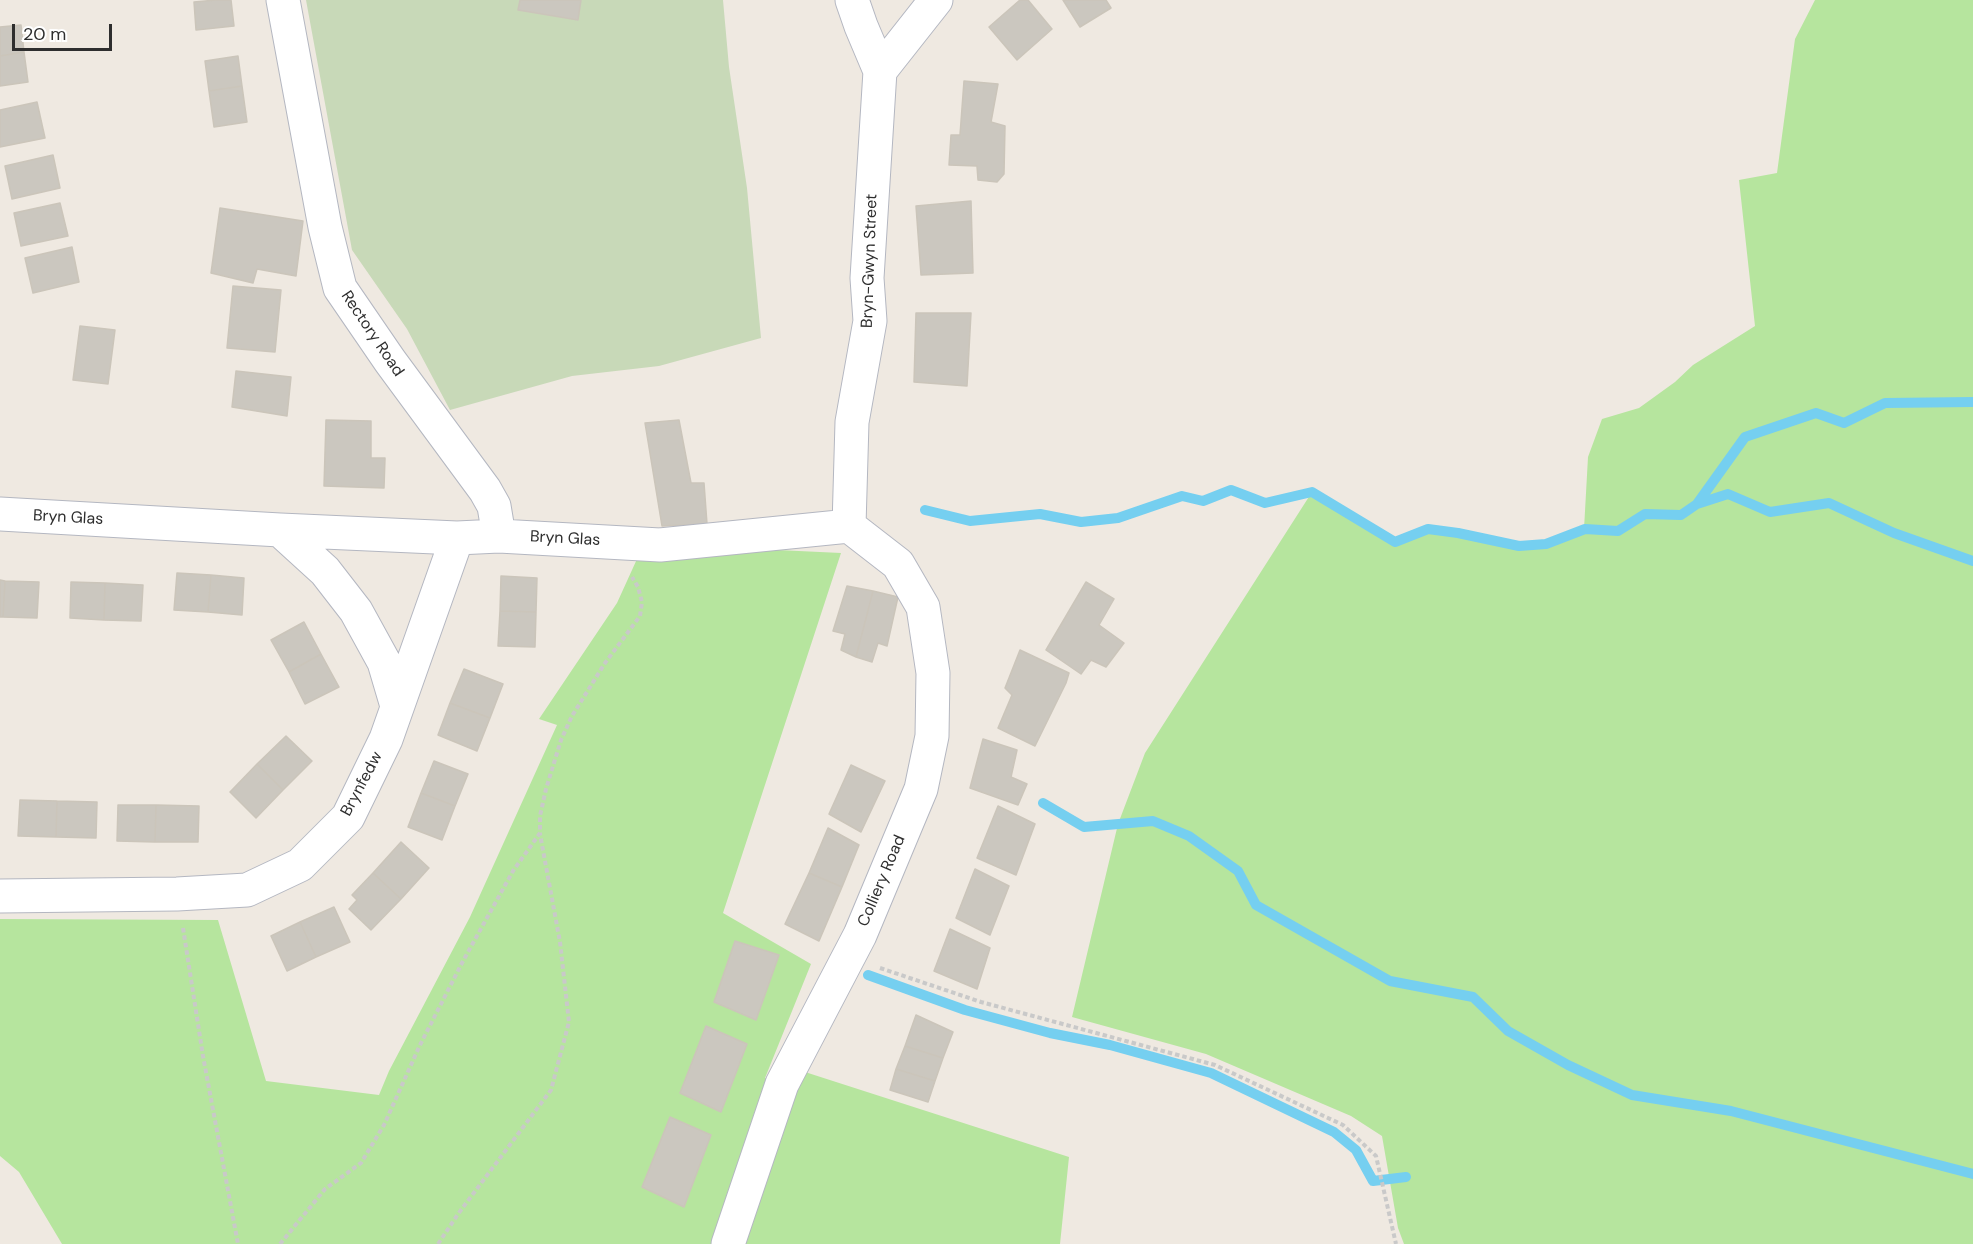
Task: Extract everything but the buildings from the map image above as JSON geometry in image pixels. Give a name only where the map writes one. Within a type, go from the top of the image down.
[{"type":"street","name":"Rectory Road","points":[[283,0],[325,227],[340,288],[390,361],[485,490],[494,506],[499,536]]},
{"type":"street","name":"Bryn-Gwyn Street","points":[[849,526],[852,422],[870,321],[867,278],[880,71],[852,0]]},
{"type":"street","points":[[880,71],[936,0]]},
{"type":"street","name":"Bryn Glas","points":[[1,508],[280,530],[457,538],[499,536],[660,545],[849,526]]},
{"type":"street","name":"Colliery Road","points":[[728,1244],[782,1084],[860,935],[921,789],[932,736],[933,683],[923,607],[898,564],[849,526]]},
{"type":"street","points":[[280,530],[325,571],[356,611],[384,662],[397,706]]},
{"type":"street","name":"Brynfedw","points":[[0,896],[177,894],[247,890],[300,865],[348,817],[386,739],[457,538]]},
{"type":"path","points":[[438,1244],[551,1090],[569,1022],[560,942],[540,833],[540,816],[561,740],[572,716],[605,663],[640,616],[642,602],[638,587],[610,542]]},
{"type":"path","points":[[279,1244],[325,1189],[361,1163],[384,1125],[420,1045],[463,961],[513,871],[540,833]]},
{"type":"path","points":[[177,894],[203,1056],[238,1244]]},
{"type":"path","points":[[848,957],[981,1002],[1215,1065],[1343,1125],[1376,1156],[1396,1244]]},
{"type":"green space","points":[[306,0],[723,0],[729,67],[747,188],[761,338],[659,366],[572,376],[450,410],[407,329],[352,250]]},
{"type":"green space","points":[[1815,0],[1973,0],[1973,1244],[1404,1244],[1398,1228],[1382,1136],[1351,1116],[1206,1054],[1072,1017],[1118,824],[1145,753],[1312,492],[1395,542],[1428,529],[1519,546],[1546,544],[1584,529],[1588,457],[1602,419],[1639,408],[1675,382],[1693,365],[1755,326],[1739,180],[1777,173],[1795,39]]},
{"type":"green space","points":[[735,548],[841,553],[723,913],[811,964],[765,1078],[782,1084],[805,1072],[1069,1157],[1060,1244],[62,1244],[19,1172],[0,1156],[0,919],[218,920],[266,1081],[379,1095],[389,1071],[470,917],[557,725],[539,719],[617,603],[637,559]]},
{"type":"waterway","points":[[925,510],[970,521],[1040,514],[1081,522],[1118,518],[1182,496],[1203,501],[1231,490],[1265,503],[1312,492],[1395,542],[1428,529],[1519,546],[1546,544],[1585,529],[1618,531],[1645,514],[1681,515],[1697,504],[1745,437],[1816,413],[1844,423],[1885,403],[1973,402]]},
{"type":"waterway","points":[[1697,504],[1728,494],[1770,512],[1829,503],[1894,533],[1973,561]]},
{"type":"waterway","points":[[1043,803],[1084,827],[1153,821],[1189,836],[1238,871],[1256,905],[1390,981],[1473,997],[1508,1031],[1568,1065],[1632,1095],[1731,1111],[1973,1174]]},
{"type":"waterway","points":[[868,975],[965,1010],[1050,1033],[1110,1045],[1211,1073],[1334,1132],[1356,1150],[1373,1181],[1406,1177]]}]
